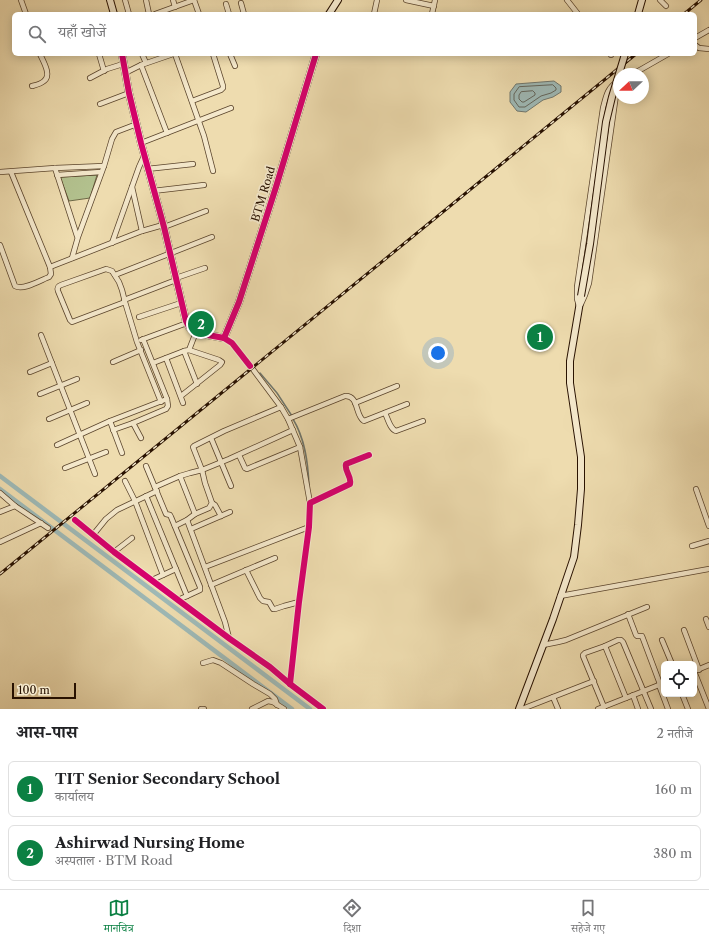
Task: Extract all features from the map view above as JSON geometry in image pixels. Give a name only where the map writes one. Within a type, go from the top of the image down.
[{"type":"main road","points":[[110,0],[113,12]]},
{"type":"main road","points":[[330,12],[338,0]]},
{"type":"main road","points":[[639,12],[642,0]]},
{"type":"main road","points":[[122,56],[129,93],[147,169],[187,323],[189,327],[196,332],[224,338]]},
{"type":"main road","name":"BTM Road","points":[[224,338],[239,302],[274,194],[315,56]]},
{"type":"main road","points":[[519,709],[553,619],[574,557],[581,489],[581,458],[570,383],[570,361],[590,244],[606,122],[624,56]]},
{"type":"street","points":[[21,0],[25,12]]},
{"type":"street","points":[[125,0],[128,12]]},
{"type":"street","points":[[146,0],[149,12]]},
{"type":"street","points":[[173,0],[175,7]]},
{"type":"street","points":[[161,12],[194,0],[198,12]]},
{"type":"street","points":[[374,12],[377,0]]},
{"type":"street","points":[[406,0],[434,6]]},
{"type":"street","points":[[432,12],[435,0]]},
{"type":"street","points":[[567,0],[576,12]]},
{"type":"street","points":[[660,0],[666,6]]},
{"type":"street","points":[[242,3],[244,12]]},
{"type":"street","points":[[226,4],[228,12]]},
{"type":"street","points":[[697,37],[709,30]]},
{"type":"street","points":[[697,46],[709,49]]},
{"type":"street","points":[[32,86],[43,82],[47,78],[48,74],[41,56]]},
{"type":"street","points":[[100,56],[104,71]]},
{"type":"street","points":[[142,56],[167,133]]},
{"type":"street","points":[[125,73],[144,64],[168,56]]},
{"type":"street","points":[[175,56],[204,136],[213,171]]},
{"type":"street","points":[[192,101],[223,88],[214,56]]},
{"type":"street","points":[[231,56],[235,66]]},
{"type":"street","points":[[643,68],[664,56]]},
{"type":"street","points":[[90,78],[123,64]]},
{"type":"street","points":[[579,307],[577,287],[603,108],[607,92],[613,84]]},
{"type":"street","points":[[100,104],[129,93]]},
{"type":"street","points":[[579,307],[589,283],[615,104]]},
{"type":"street","points":[[141,143],[231,108]]},
{"type":"street","points":[[72,258],[112,140],[116,132],[137,124]]},
{"type":"street","points":[[112,243],[144,156]]},
{"type":"street","points":[[147,169],[193,164]]},
{"type":"street","points":[[0,172],[104,166]]},
{"type":"street","points":[[55,168],[78,237]]},
{"type":"street","points":[[0,245],[15,286],[18,288],[24,288],[49,277],[51,274],[50,267],[11,172]]},
{"type":"street","points":[[57,175],[101,172]]},
{"type":"street","points":[[153,191],[204,185]]},
{"type":"street","points":[[132,187],[142,231]]},
{"type":"street","points":[[50,267],[142,231],[163,226],[206,211]]},
{"type":"street","points":[[115,275],[212,237]]},
{"type":"street","points":[[161,402],[137,342],[124,301],[122,290],[112,271],[106,269],[59,286],[58,288],[72,322],[124,301],[176,279],[205,268]]},
{"type":"street","points":[[139,318],[181,303]]},
{"type":"street","points":[[137,342],[187,323]]},
{"type":"street","points":[[196,332],[186,350],[197,384]]},
{"type":"street","points":[[41,335],[94,474]]},
{"type":"street","points":[[224,338],[232,342],[281,408],[291,417],[293,430],[300,447],[310,503],[309,527],[290,684]]},
{"type":"street","points":[[113,430],[166,409],[168,406],[167,399],[143,339]]},
{"type":"street","points":[[113,362],[141,350]]},
{"type":"street","points":[[153,363],[186,350],[220,360],[222,362],[197,384],[180,396]]},
{"type":"street","points":[[166,358],[183,402]]},
{"type":"street","points":[[30,372],[52,363]]},
{"type":"street","points":[[40,394],[77,379]]},
{"type":"street","points":[[355,403],[397,386]]},
{"type":"street","points":[[291,417],[345,396],[351,397],[362,421],[366,421],[407,404]]},
{"type":"street","points":[[57,445],[80,436],[110,421],[167,399]]},
{"type":"street","points":[[48,419],[87,403]]},
{"type":"street","points":[[221,516],[215,505],[212,503],[202,470],[193,448],[196,444],[224,431],[281,408]]},
{"type":"street","points":[[385,413],[394,430],[400,430],[423,421]]},
{"type":"street","points":[[110,421],[122,453]]},
{"type":"street","points":[[133,423],[140,438]]},
{"type":"street","points":[[93,535],[106,519],[117,510],[136,502],[180,476],[202,470],[239,455],[293,430]]},
{"type":"street","points":[[211,438],[230,486]]},
{"type":"street","points":[[239,455],[245,468],[248,469],[300,447]]},
{"type":"street","points":[[65,468],[106,452]]},
{"type":"street","points":[[310,503],[350,484],[350,478],[345,467],[346,464],[369,455]]},
{"type":"street","points":[[146,466],[166,514],[171,516],[201,588],[200,590],[178,600]]},
{"type":"street","points":[[180,476],[195,514]]},
{"type":"street","points":[[125,481],[136,502],[163,575]]},
{"type":"street","points":[[696,489],[709,526]]},
{"type":"street","points":[[0,493],[15,506],[48,528]]},
{"type":"street","points":[[146,496],[188,596]]},
{"type":"street","points":[[175,526],[195,514],[209,508],[212,503]]},
{"type":"street","points":[[0,512],[15,506]]},
{"type":"street","points":[[191,529],[230,512]]},
{"type":"street","points":[[75,520],[114,552],[270,667],[323,709]]},
{"type":"street","points":[[187,520],[230,639]]},
{"type":"street","points":[[0,542],[41,523]]},
{"type":"street","points":[[205,567],[309,527]]},
{"type":"street","points":[[114,552],[132,538]]},
{"type":"street","points":[[692,546],[709,541]]},
{"type":"street","points":[[211,585],[275,558]]},
{"type":"street","points":[[152,580],[176,569]]},
{"type":"street","points":[[560,596],[709,569]]},
{"type":"street","points":[[246,570],[260,598],[263,601],[269,602],[273,609],[299,602]]},
{"type":"street","points":[[543,645],[566,640],[647,607]]},
{"type":"street","points":[[598,709],[661,684],[642,636],[636,635],[628,614]]},
{"type":"street","points":[[706,619],[709,627]]},
{"type":"street","points":[[684,630],[693,661]]},
{"type":"street","points":[[604,707],[583,655],[621,640],[651,709]]},
{"type":"street","points":[[662,640],[671,661]]},
{"type":"street","points":[[605,646],[626,698]]},
{"type":"street","points":[[203,663],[213,660],[221,663],[270,694],[277,705]]},
{"type":"street","points":[[697,671],[709,665]]},
{"type":"street","points":[[697,674],[709,709]]},
{"type":"street","points":[[522,709],[594,681]]},
{"type":"street","points":[[633,695],[638,709]]},
{"type":"street","points":[[553,697],[558,709]]},
{"type":"street","points":[[665,697],[668,709]]},
{"type":"street","points":[[683,697],[688,709]]},
{"type":"street","points":[[252,709],[268,701],[273,702],[284,709]]},
{"type":"street","points":[[613,703],[615,709]]},
{"type":"green space","points":[[97,175],[90,198],[69,201],[60,177]]},
{"type":"water","points":[[554,81],[561,86],[561,92],[553,97],[543,100],[526,112],[517,111],[510,102],[510,92],[516,84]]},
{"type":"waterway","points":[[260,373],[277,393],[292,416]]},
{"type":"waterway","points":[[293,419],[305,451],[309,485]]},
{"type":"waterway","points":[[0,476],[310,709]]},
{"type":"waterway","points":[[0,489],[292,709]]},
{"type":"waterway","points":[[302,564],[306,530]]},
{"type":"railway","points":[[686,12],[701,0]]},
{"type":"railway","points":[[0,574],[634,56]]},
{"type":"cycle path","points":[[122,56],[129,93],[141,143],[164,227],[186,321],[189,327],[197,333],[224,338],[232,343],[250,366]]},
{"type":"cycle path","points":[[224,338],[239,302],[276,187],[315,56]]},
{"type":"cycle path","points":[[290,684],[309,527],[310,503],[350,484],[346,464],[369,455]]},
{"type":"cycle path","points":[[75,520],[114,552],[270,667],[323,709]]},
{"type":"place","name":"Ashirwad Nursing Home","points":[[201,324]]},
{"type":"place","name":"TIT Senior Secondary School","points":[[540,337]]}]
